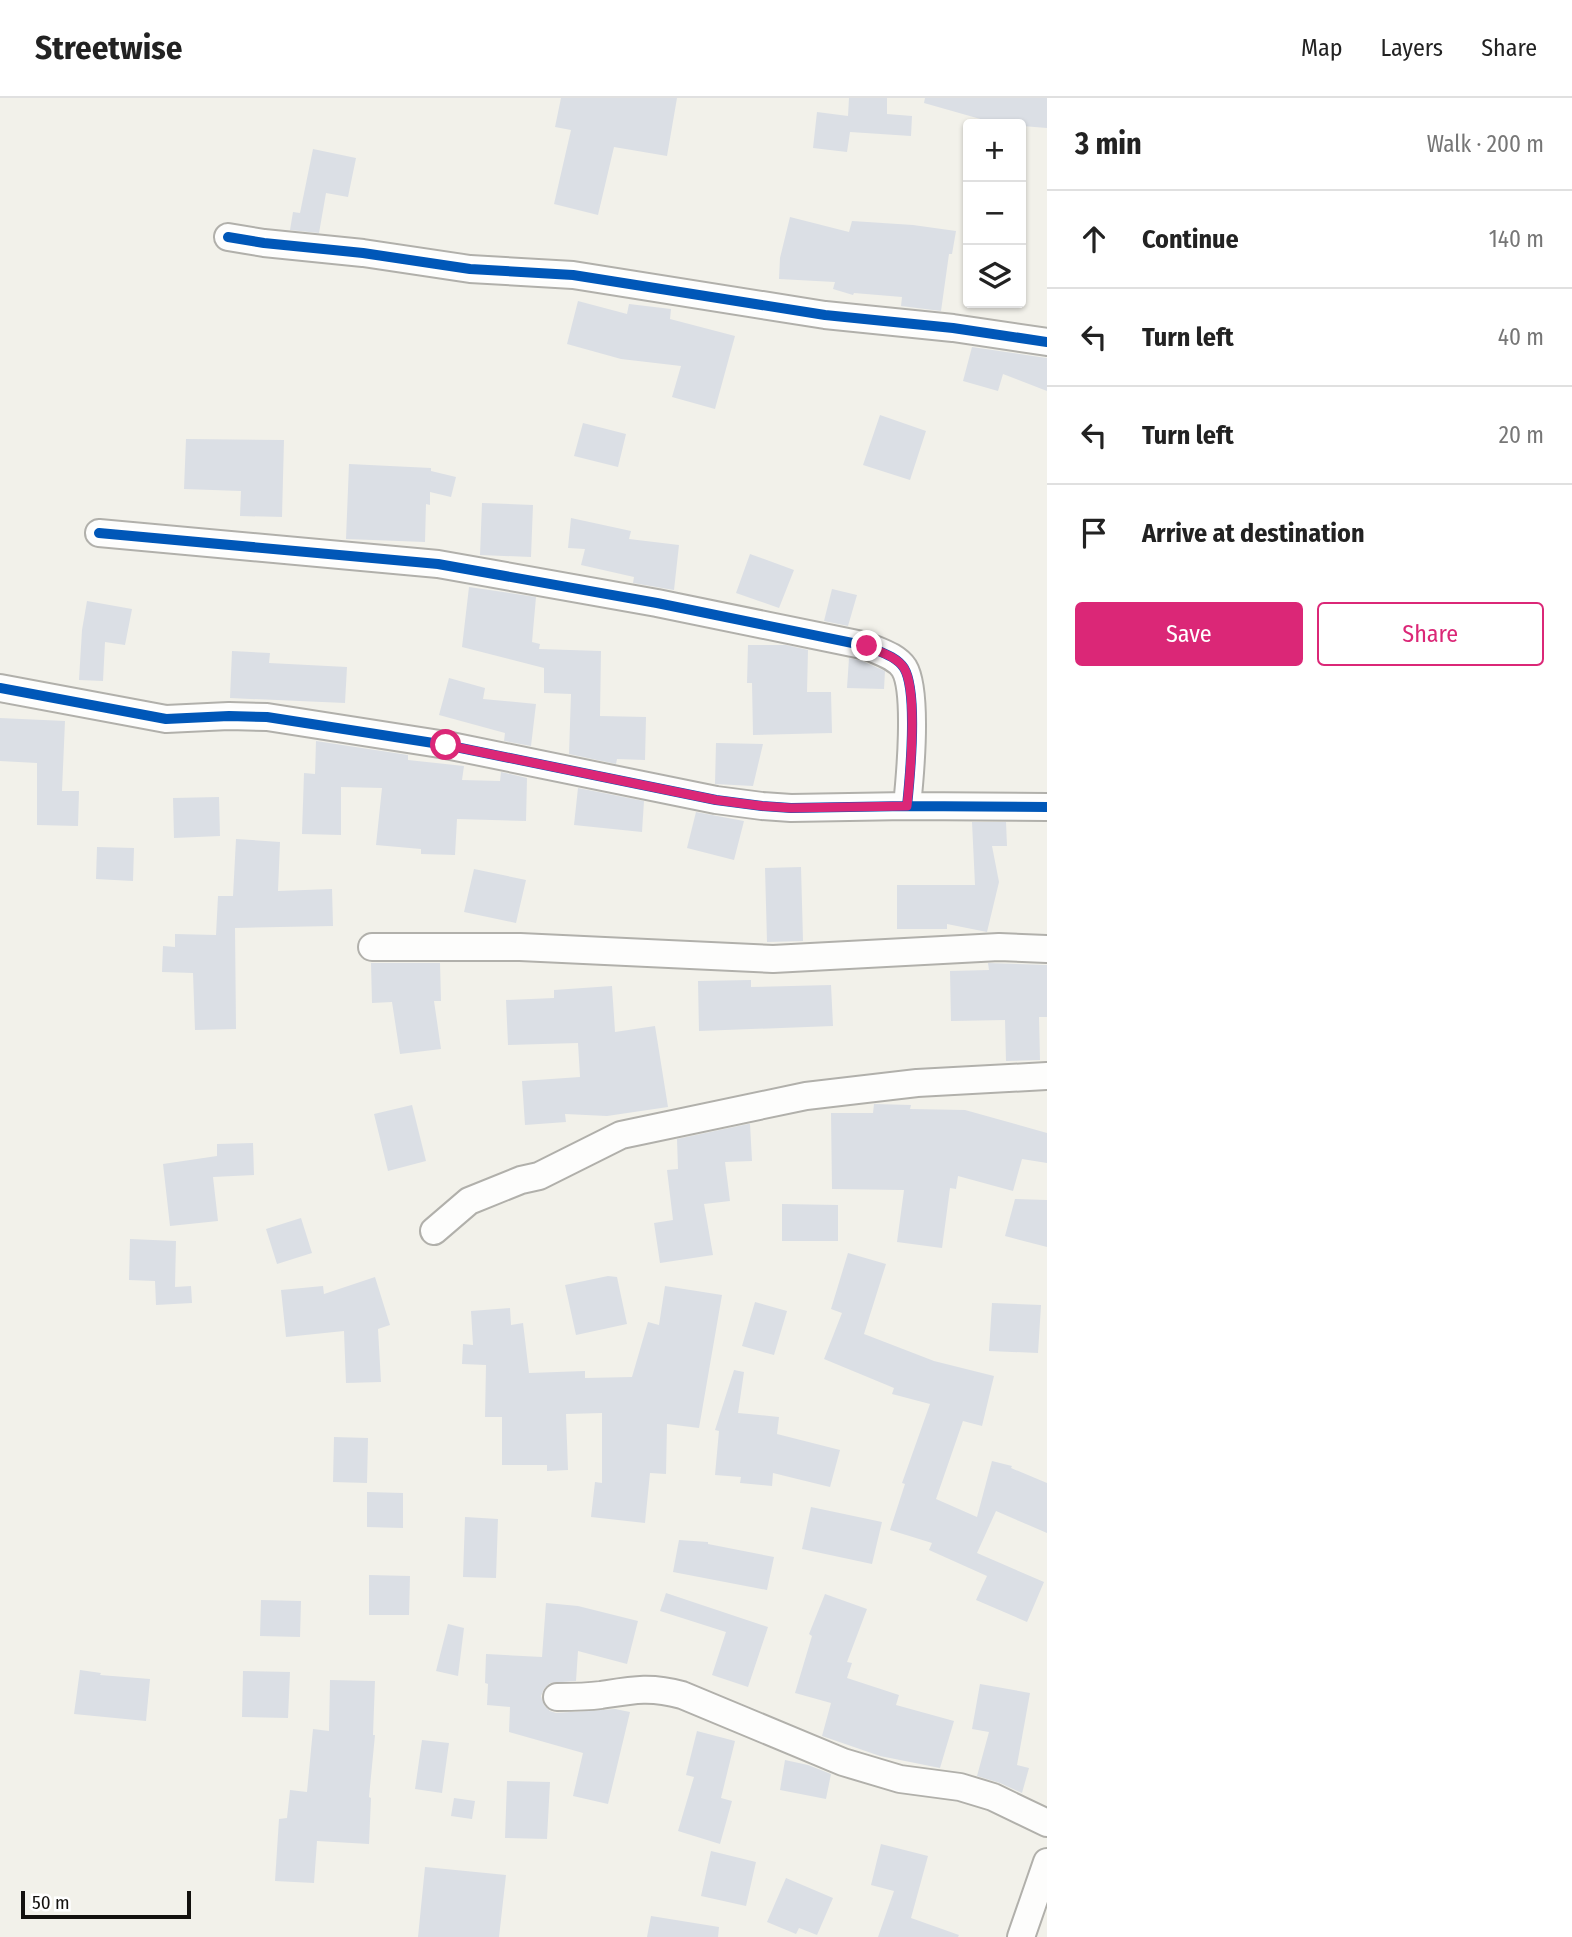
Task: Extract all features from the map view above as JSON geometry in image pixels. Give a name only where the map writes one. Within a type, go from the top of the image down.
[{"type":"street","points":[[228,237],[470,269],[573,275],[825,315],[953,328],[1047,342]]},
{"type":"street","points":[[99,533],[438,564],[657,603],[867,646],[893,658],[903,666],[909,677],[911,733],[907,806]]},
{"type":"street","points":[[0,688],[166,719],[229,716],[267,718],[446,745],[739,803],[791,808],[1047,807]]},
{"type":"street","points":[[372,947],[520,947],[773,960],[999,947],[1047,949]]},
{"type":"street","points":[[433,1231],[469,1201],[538,1176],[621,1135],[806,1096],[917,1083],[1047,1076]]},
{"type":"street","points":[[557,1697],[598,1696],[659,1688],[843,1762],[901,1779],[960,1787],[993,1797],[1047,1823]]},
{"type":"street","points":[[1021,1937],[1047,1862]]},
{"type":"building","points":[[561,98],[677,98],[667,156],[614,147],[598,215],[554,204],[571,130],[555,127]]},
{"type":"building","points":[[849,98],[887,98],[887,114],[912,116],[911,136],[850,132],[847,152],[813,148],[817,112],[848,116]]},
{"type":"building","points":[[925,98],[1047,98],[1047,128],[1026,126],[1026,119],[980,119],[924,103]]},
{"type":"building","points":[[313,149],[356,158],[348,197],[326,193],[319,233],[290,230],[293,212],[300,213]]},
{"type":"building","points":[[790,217],[849,232],[852,221],[956,231],[952,254],[949,254],[941,311],[901,306],[902,297],[853,295],[833,289],[835,282],[779,279],[780,258]]},
{"type":"building","points":[[578,301],[627,314],[629,304],[671,309],[670,319],[735,336],[715,409],[672,397],[681,366],[621,359],[567,344]]},
{"type":"building","points":[[972,347],[1047,358],[1047,391],[1003,374],[998,391],[963,381]]},
{"type":"building","points":[[880,415],[926,431],[910,480],[863,465]]},
{"type":"building","points":[[583,423],[626,434],[618,467],[574,456]]},
{"type":"building","points":[[186,439],[284,440],[282,517],[240,516],[241,491],[184,489]]},
{"type":"building","points":[[349,464],[431,468],[431,471],[456,477],[451,497],[430,492],[430,505],[426,504],[425,542],[346,539]]},
{"type":"building","points":[[482,503],[533,505],[531,557],[480,555]]},
{"type":"building","points":[[571,518],[631,531],[629,539],[679,545],[674,590],[633,583],[634,577],[581,565],[585,549],[568,548]]},
{"type":"building","points":[[750,554],[794,570],[779,608],[736,593]]},
{"type":"building","points":[[469,587],[536,597],[532,642],[540,644],[539,649],[601,651],[600,716],[646,717],[645,760],[617,759],[616,764],[569,754],[571,694],[544,693],[544,668],[462,647]]},
{"type":"building","points":[[832,589],[857,595],[848,626],[824,621]]},
{"type":"building","points":[[87,601],[132,609],[125,645],[105,642],[103,681],[79,680]]},
{"type":"building","points":[[748,645],[786,645],[808,650],[807,692],[831,692],[832,733],[753,735],[752,683],[747,683]]},
{"type":"building","points":[[232,651],[270,653],[269,663],[347,667],[345,703],[230,698]]},
{"type":"building","points":[[849,658],[885,671],[884,689],[847,688]]},
{"type":"building","points":[[449,678],[485,688],[483,699],[536,704],[531,746],[504,741],[505,733],[439,715]]},
{"type":"building","points":[[0,718],[65,721],[62,791],[79,791],[78,826],[37,825],[37,763],[0,761]]},
{"type":"building","points":[[316,741],[408,755],[408,760],[464,766],[462,780],[500,781],[501,772],[527,778],[526,821],[457,819],[455,855],[421,854],[421,849],[376,845],[382,788],[341,787],[341,835],[302,834],[304,773],[315,774]]},
{"type":"building","points":[[716,743],[763,744],[753,786],[715,784]]},
{"type":"building","points":[[578,788],[644,801],[642,832],[574,825]]},
{"type":"building","points":[[219,797],[220,836],[174,838],[173,798]]},
{"type":"building","points":[[696,812],[744,821],[734,860],[687,848]]},
{"type":"building","points":[[972,822],[1006,822],[1007,846],[992,846],[999,882],[987,932],[947,924],[947,929],[897,929],[897,885],[975,885]]},
{"type":"building","points":[[236,839],[280,842],[278,891],[332,889],[333,926],[235,928],[236,1029],[195,1030],[193,973],[162,972],[163,946],[175,947],[175,934],[216,935],[218,896],[233,896]]},
{"type":"building","points":[[97,847],[134,848],[133,881],[96,879]]},
{"type":"building","points":[[801,867],[803,941],[767,942],[765,868]]},
{"type":"building","points":[[474,869],[526,880],[516,923],[464,912]]},
{"type":"building","points":[[371,963],[440,963],[441,1001],[434,1001],[441,1049],[400,1054],[392,1002],[372,1003]]},
{"type":"building","points":[[988,963],[1047,965],[1047,1017],[1039,1017],[1040,1060],[1006,1061],[1005,1020],[951,1021],[950,971],[989,970]]},
{"type":"building","points":[[751,980],[751,987],[831,985],[833,1026],[699,1031],[698,981]]},
{"type":"building","points":[[612,986],[615,1032],[655,1026],[668,1107],[607,1116],[565,1114],[566,1122],[525,1125],[522,1081],[580,1077],[578,1043],[508,1045],[506,1000],[554,998],[554,990]]},
{"type":"building","points":[[874,1104],[911,1105],[910,1109],[965,1110],[1047,1133],[1047,1163],[1022,1159],[1013,1191],[958,1176],[956,1189],[950,1188],[942,1248],[897,1242],[904,1190],[832,1189],[831,1113],[873,1113]]},
{"type":"building","points":[[412,1105],[426,1161],[388,1171],[374,1114]]},
{"type":"building","points":[[750,1124],[752,1161],[725,1162],[730,1201],[704,1204],[713,1255],[660,1263],[654,1223],[673,1220],[667,1170],[678,1169],[677,1139]]},
{"type":"building","points":[[253,1143],[254,1175],[213,1177],[218,1221],[170,1226],[163,1164],[217,1156],[217,1144]]},
{"type":"building","points":[[1015,1199],[1047,1200],[1047,1247],[1005,1236]]},
{"type":"building","points":[[782,1204],[838,1205],[838,1241],[782,1241]]},
{"type":"building","points":[[301,1218],[312,1253],[277,1264],[266,1229]]},
{"type":"building","points":[[130,1239],[176,1241],[175,1287],[191,1286],[192,1303],[156,1305],[155,1281],[129,1280]]},
{"type":"building","points":[[848,1253],[886,1264],[864,1334],[934,1361],[994,1376],[982,1426],[963,1421],[936,1499],[977,1517],[992,1461],[1012,1466],[1011,1468],[1047,1483],[1047,1533],[996,1511],[977,1553],[1044,1582],[1027,1622],[976,1600],[987,1576],[929,1550],[932,1543],[890,1530],[905,1484],[902,1483],[930,1404],[892,1394],[894,1388],[824,1359],[842,1313],[831,1309]]},
{"type":"building","points":[[608,1276],[617,1277],[627,1324],[576,1335],[565,1285]]},
{"type":"building","points":[[375,1277],[390,1325],[378,1329],[381,1382],[346,1383],[344,1331],[286,1337],[281,1290],[323,1286],[324,1294]]},
{"type":"building","points":[[665,1286],[722,1295],[699,1428],[667,1424],[666,1474],[650,1473],[645,1523],[591,1517],[595,1482],[602,1483],[602,1413],[566,1414],[568,1470],[547,1471],[547,1465],[502,1465],[502,1417],[485,1417],[486,1365],[462,1364],[463,1344],[473,1345],[471,1311],[510,1308],[511,1325],[523,1323],[529,1373],[585,1371],[585,1378],[632,1377],[648,1322],[659,1325]]},
{"type":"building","points":[[755,1302],[787,1311],[774,1355],[742,1346]]},
{"type":"building","points":[[992,1303],[1041,1305],[1038,1353],[989,1351]]},
{"type":"building","points":[[734,1370],[744,1372],[738,1413],[779,1417],[777,1434],[840,1450],[830,1487],[773,1473],[772,1486],[740,1483],[741,1477],[715,1475],[719,1431],[715,1430]]},
{"type":"building","points":[[334,1437],[368,1438],[367,1483],[333,1482]]},
{"type":"building","points":[[367,1492],[403,1493],[403,1528],[367,1527]]},
{"type":"building","points":[[811,1507],[882,1522],[872,1564],[802,1549]]},
{"type":"building","points":[[465,1517],[498,1519],[496,1578],[463,1577]]},
{"type":"building","points":[[679,1540],[708,1542],[774,1557],[767,1590],[673,1572]]},
{"type":"building","points":[[369,1575],[410,1576],[409,1615],[369,1615]]},
{"type":"building","points":[[666,1593],[768,1627],[748,1687],[712,1675],[726,1632],[660,1611]]},
{"type":"building","points":[[825,1594],[867,1609],[847,1662],[852,1663],[847,1678],[899,1695],[896,1705],[954,1721],[940,1768],[880,1756],[822,1736],[831,1703],[795,1693],[812,1636],[809,1634]]},
{"type":"building","points":[[261,1600],[301,1601],[300,1637],[260,1636]]},
{"type":"building","points":[[546,1603],[578,1606],[638,1621],[627,1664],[578,1651],[576,1681],[550,1683],[541,1696],[544,1705],[556,1713],[615,1709],[630,1712],[608,1804],[573,1796],[583,1753],[509,1732],[510,1707],[487,1705],[486,1654],[542,1657]]},
{"type":"building","points":[[448,1624],[464,1628],[458,1676],[436,1671]]},
{"type":"building","points":[[80,1670],[101,1673],[100,1675],[150,1679],[146,1721],[74,1714]]},
{"type":"building","points":[[243,1671],[290,1672],[288,1718],[242,1717]]},
{"type":"building","points":[[330,1680],[375,1681],[369,1844],[317,1841],[314,1883],[275,1881],[279,1819],[287,1818],[290,1790],[307,1792],[313,1729],[329,1731]]},
{"type":"building","points":[[980,1684],[1030,1693],[1017,1765],[1029,1768],[1022,1793],[977,1776],[989,1732],[972,1729]]},
{"type":"building","points":[[697,1731],[735,1741],[721,1798],[732,1801],[720,1844],[678,1831],[694,1777],[686,1775]]},
{"type":"building","points":[[422,1740],[449,1743],[442,1793],[415,1789]]},
{"type":"building","points":[[785,1760],[831,1774],[826,1799],[780,1790]]},
{"type":"building","points":[[507,1781],[550,1782],[547,1839],[505,1838]]},
{"type":"building","points":[[454,1798],[475,1801],[472,1819],[451,1816]]},
{"type":"building","points":[[881,1844],[928,1856],[911,1918],[959,1935],[958,1937],[878,1937],[894,1891],[871,1885]]},
{"type":"building","points":[[711,1851],[756,1862],[746,1906],[701,1896]]},
{"type":"building","points":[[425,1867],[506,1875],[499,1937],[418,1937]]},
{"type":"building","points":[[786,1878],[833,1898],[817,1935],[799,1928],[796,1934],[767,1922]]},
{"type":"building","points":[[651,1916],[719,1927],[718,1937],[647,1937]]},
{"type":"cycle path","points":[[228,237],[470,269],[573,275],[825,315],[953,328],[1047,342]]},
{"type":"cycle path","points":[[99,533],[438,564],[657,603],[867,646],[897,660],[908,679],[912,735],[907,806],[1047,807]]},
{"type":"cycle path","points":[[0,688],[166,719],[267,717],[446,745],[716,800],[762,806],[907,806]]},
{"type":"route","points":[[446,745],[716,800],[791,808],[907,806],[911,733],[909,677],[903,666],[893,658],[867,646]]}]
